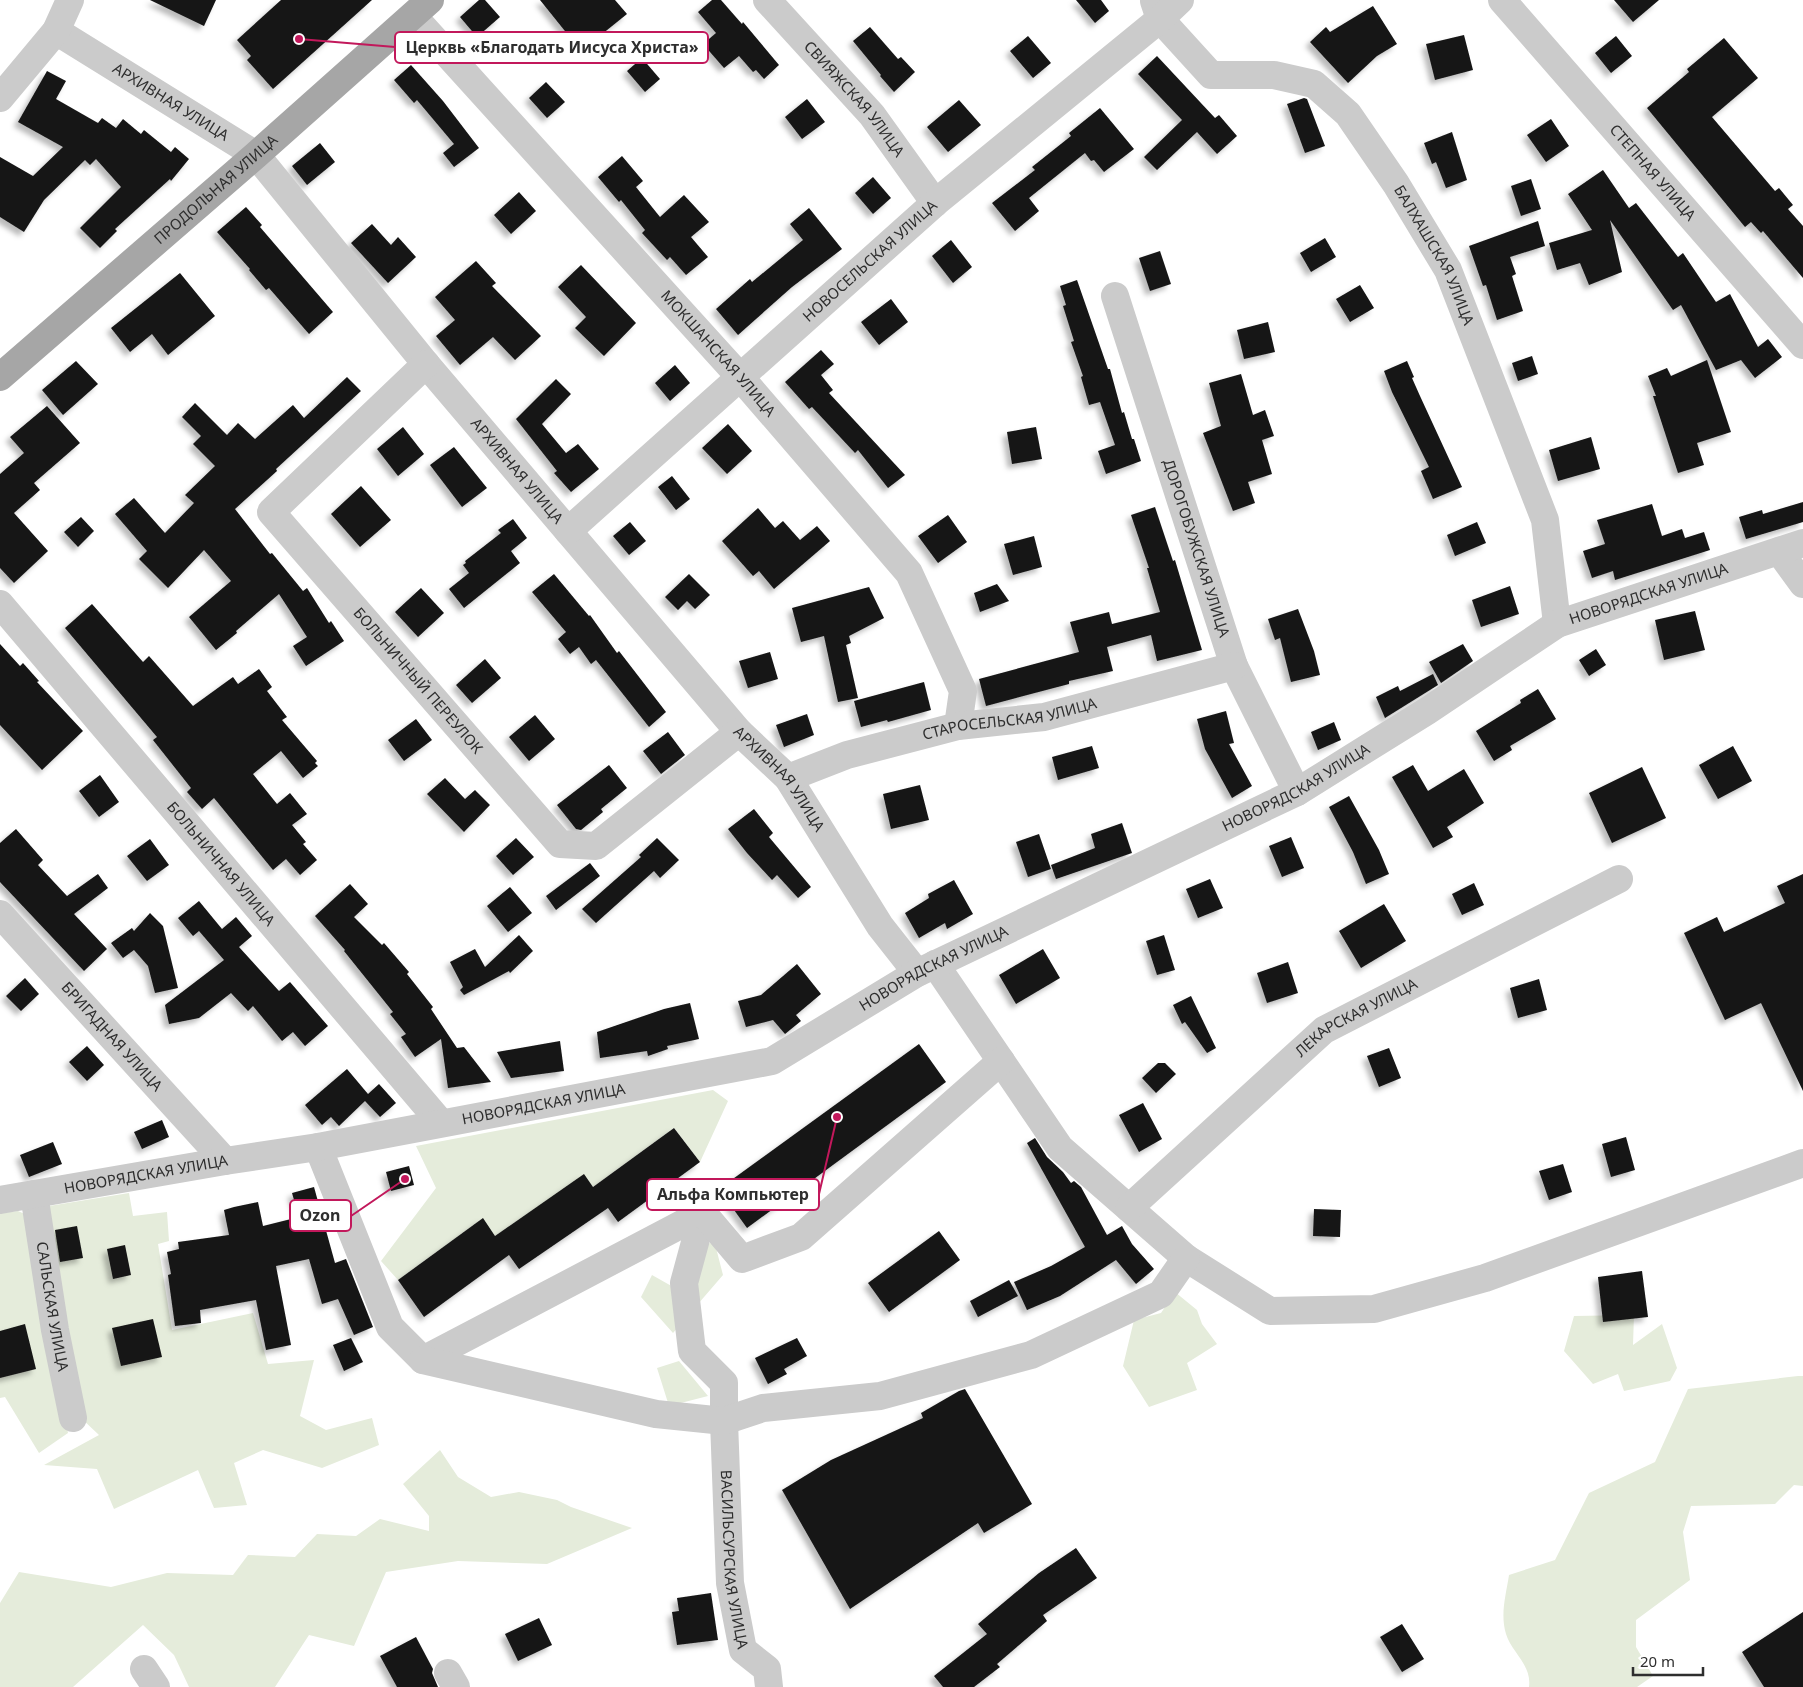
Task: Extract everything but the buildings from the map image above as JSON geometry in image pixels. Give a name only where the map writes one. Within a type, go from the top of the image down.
[{"type":"main road","name":"ПРОДОЛЬНАЯ УЛИЦА","points":[[0,377],[256,155],[421,8]]},
{"type":"street","points":[[0,98],[56,31],[70,0]]},
{"type":"street","name":"СВИЯЖСКАЯ УЛИЦА","points":[[767,0],[872,115],[935,203]]},
{"type":"street","name":"НОВОСЕЛЬСКАЯ УЛИЦА","points":[[568,531],[935,203],[1157,9],[1180,0]]},
{"type":"street","name":"СТЕПНАЯ УЛИЦА","points":[[1502,0],[1803,345]]},
{"type":"street","name":"МОКШАНСКАЯ УЛИЦА","points":[[421,8],[910,573],[963,691],[958,726]]},
{"type":"street","name":"БАЛХАШСКАЯ УЛИЦА","points":[[1157,9],[1211,75],[1274,75],[1314,84],[1348,114],[1396,184],[1448,270],[1546,520],[1557,624]]},
{"type":"street","name":"АРХИВНАЯ УЛИЦА","points":[[56,31],[256,155],[426,364],[739,732],[788,778],[880,926],[926,969],[1001,1061],[1060,1148],[1186,1258],[1270,1310],[1374,1309],[1485,1278],[1803,1163]]},
{"type":"street","name":"ДОРОГОБУЖСКАЯ УЛИЦА","points":[[1115,296],[1234,666],[1297,792]]},
{"type":"street","name":"БОЛЬНИЧНЫЙ ПЕРЕУЛОК","points":[[426,364],[271,512],[560,844],[596,846],[739,732]]},
{"type":"street","points":[[1791,547],[1803,584]]},
{"type":"street","name":"НОВОРЯДСКАЯ УЛИЦА","points":[[11,1196],[318,1147],[772,1061],[926,969],[1297,792],[1427,711],[1557,624],[1791,547]]},
{"type":"street","name":"БОЛЬНИЧНАЯ УЛИЦА","points":[[0,604],[441,1123]]},
{"type":"street","name":"СТАРОСЕЛЬСКАЯ УЛИЦА","points":[[788,778],[847,755],[958,726],[1044,717],[1234,666]]},
{"type":"street","name":"ЛЕКАРСКАЯ УЛИЦА","points":[[1129,1208],[1324,1030],[1620,879]]},
{"type":"street","name":"БРИГАДНАЯ УЛИЦА","points":[[0,914],[225,1161]]},
{"type":"street","points":[[423,1360],[703,1213],[742,1259],[801,1236],[1001,1061]]},
{"type":"street","points":[[318,1147],[390,1327],[423,1360],[656,1414],[724,1421],[763,1408],[880,1396],[1030,1354],[1161,1294],[1186,1258]]},
{"type":"street","name":"САЛЬСКАЯ УЛИЦА","points":[[11,1196],[54,1330],[73,1418]]},
{"type":"street","name":"ВАСИЛЬСУРСКАЯ УЛИЦА","points":[[703,1213],[684,1283],[692,1351],[724,1383],[730,1583],[743,1650],[767,1669],[769,1687]]},
{"type":"green space","points":[[713,1090],[728,1101],[700,1162],[674,1128],[593,1187],[584,1175],[495,1236],[482,1219],[398,1280],[381,1261],[436,1188],[416,1146]]},
{"type":"green space","points":[[129,1193],[133,1216],[167,1212],[169,1241],[158,1244],[172,1330],[253,1313],[268,1364],[314,1360],[300,1416],[326,1430],[372,1418],[379,1445],[322,1468],[263,1450],[234,1463],[247,1505],[214,1508],[198,1470],[114,1509],[97,1469],[44,1465],[99,1435],[81,1418],[43,1207]]},
{"type":"green space","points":[[18,1211],[29,1216],[68,1433],[39,1453],[5,1397],[0,1398],[0,1213]]},
{"type":"green space","points":[[701,1242],[715,1244],[723,1275],[673,1333],[641,1297],[652,1275],[675,1288]]},
{"type":"green space","points":[[1175,1292],[1197,1310],[1202,1324],[1217,1344],[1187,1363],[1197,1390],[1149,1407],[1123,1366],[1134,1320],[1161,1313]]},
{"type":"green space","points":[[1634,1315],[1633,1345],[1662,1324],[1677,1368],[1670,1381],[1624,1391],[1618,1374],[1593,1384],[1564,1351],[1574,1316]]},
{"type":"green space","points":[[679,1361],[708,1396],[669,1406],[657,1368]]},
{"type":"green space","points":[[1803,1376],[1803,1486],[1794,1485],[1775,1504],[1691,1506],[1683,1532],[1690,1580],[1636,1620],[1636,1647],[1653,1676],[1637,1687],[1529,1687],[1528,1672],[1509,1641],[1504,1627],[1504,1604],[1509,1575],[1555,1560],[1589,1493],[1655,1462],[1688,1389]]},
{"type":"green space","points":[[440,1450],[458,1477],[491,1497],[519,1492],[557,1500],[571,1507],[632,1528],[547,1564],[458,1561],[386,1572],[354,1646],[309,1635],[275,1687],[189,1687],[174,1655],[143,1625],[73,1687],[0,1687],[0,1603],[19,1572],[111,1587],[167,1573],[233,1575],[248,1555],[295,1557],[317,1534],[356,1536],[380,1519],[429,1531],[429,1516],[403,1484]]},
{"type":"place","name":"Церквь «Благодать Иисуса Христа»","points":[[299,39]]},
{"type":"place","name":"Альфа Компьютер","points":[[837,1117]]},
{"type":"place","name":"Ozon","points":[[405,1179]]}]
